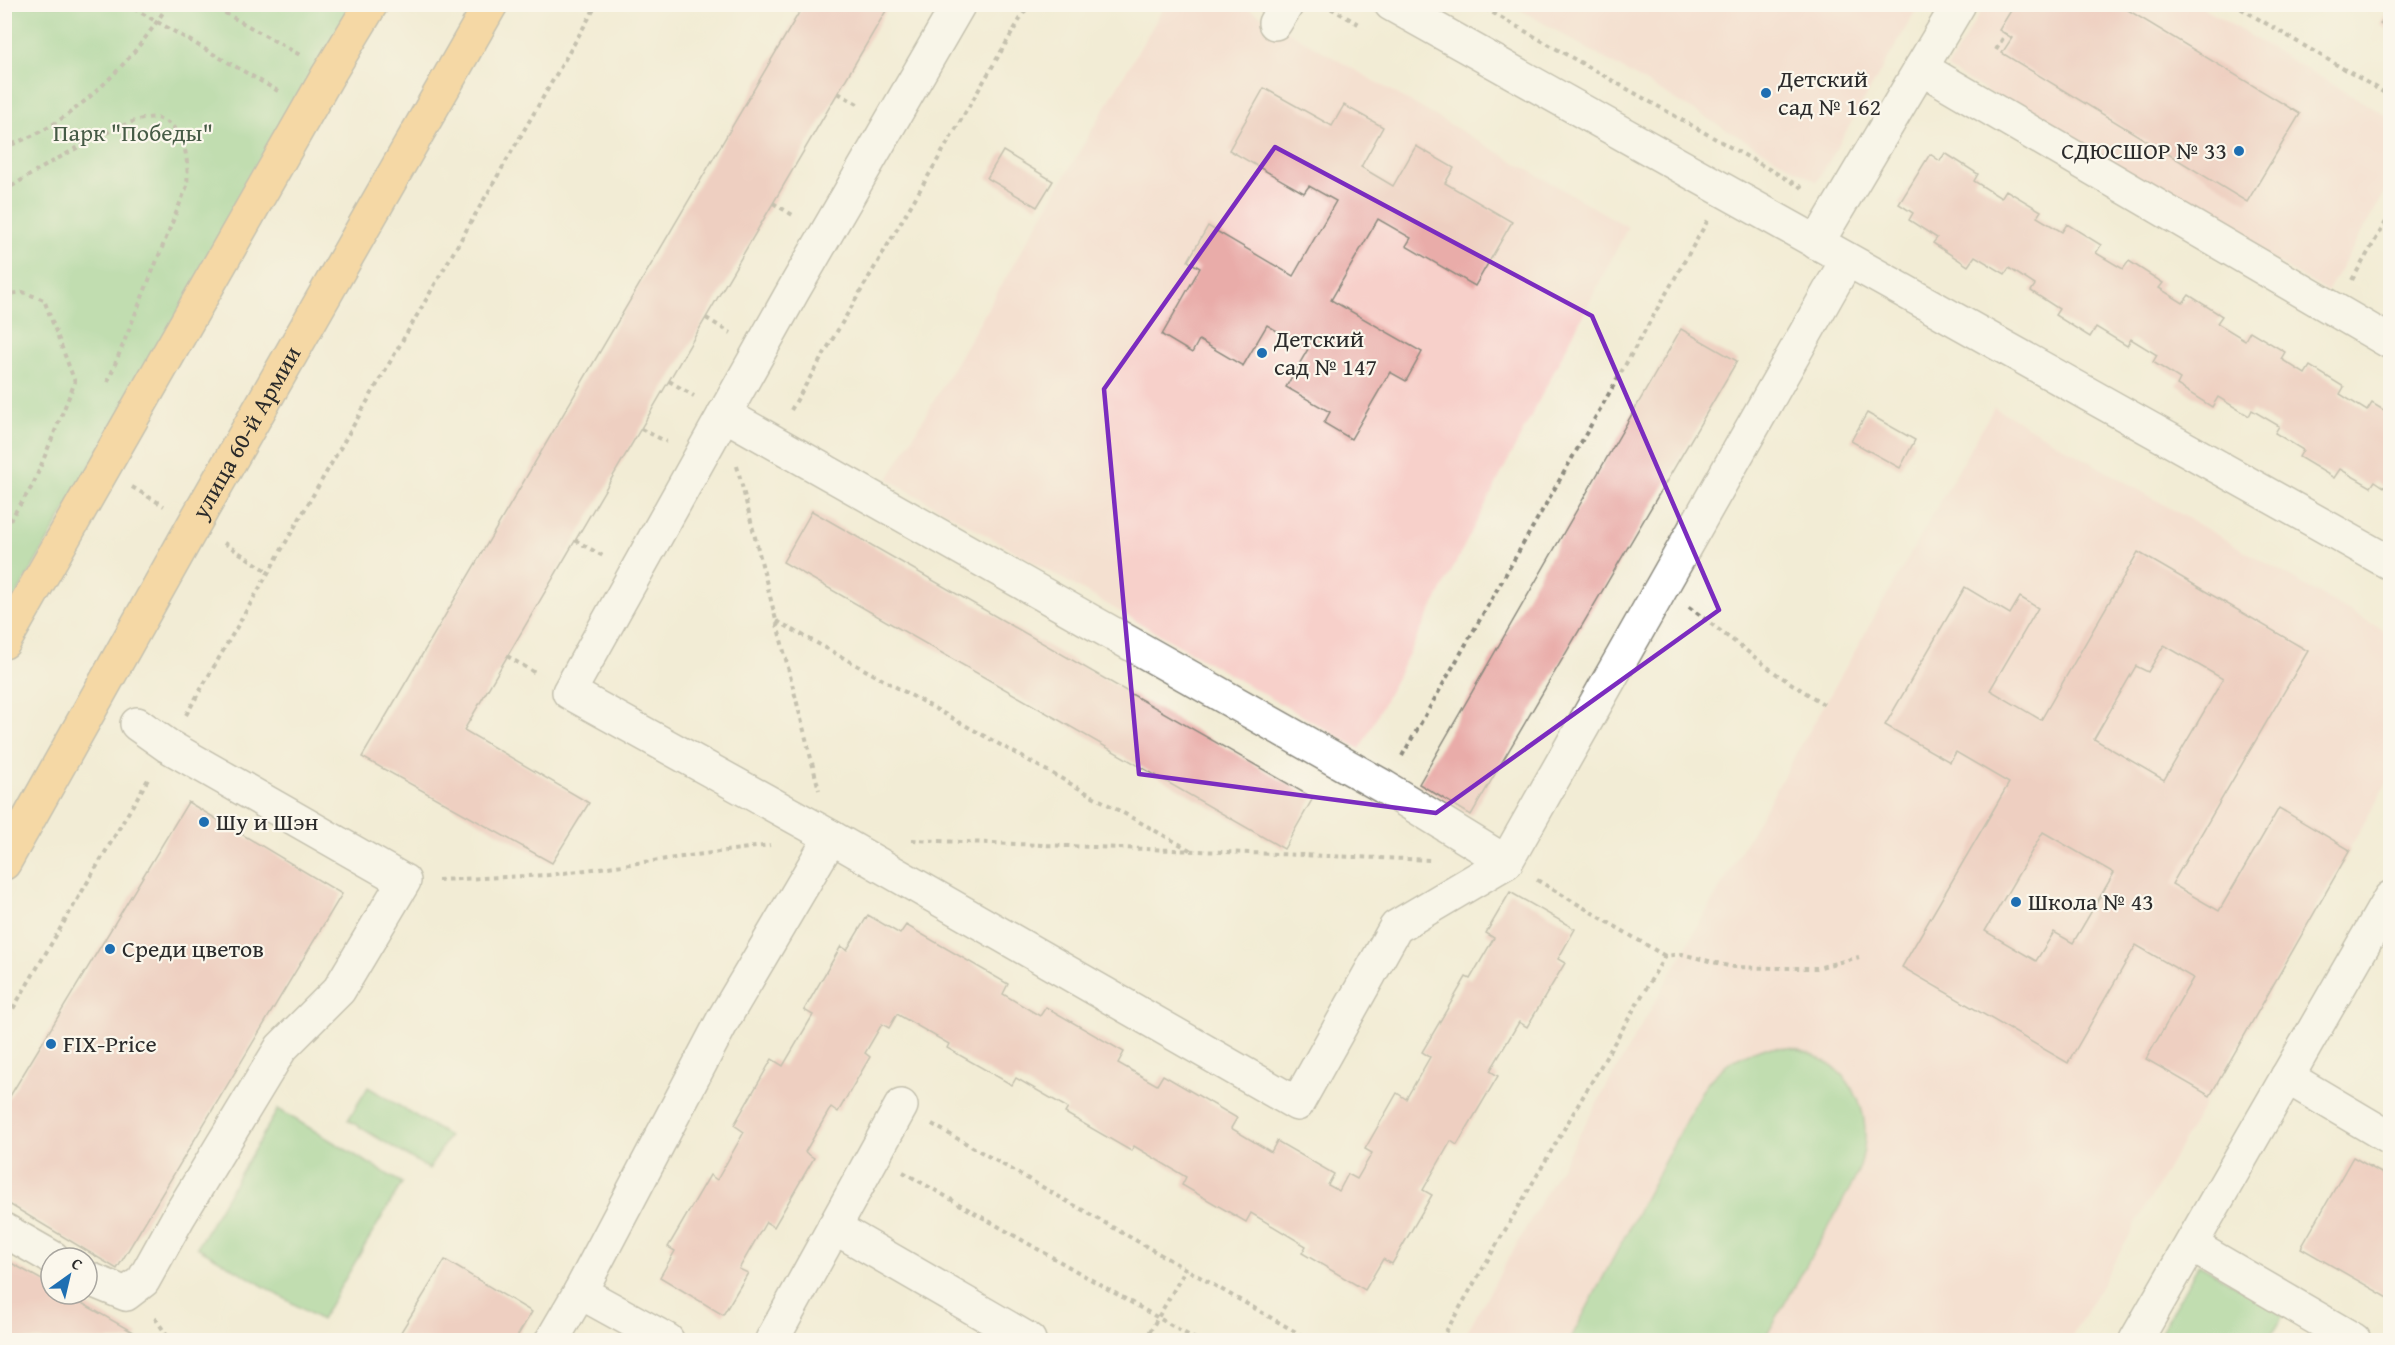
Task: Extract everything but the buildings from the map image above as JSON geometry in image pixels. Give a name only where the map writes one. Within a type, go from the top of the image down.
[{"type":"main road","points":[[4,642],[328,75],[371,4]]},
{"type":"main road","name":"улица 60-й Армии","points":[[4,863],[194,524],[491,4]]},
{"type":"lane","points":[[959,4],[724,414],[569,692],[831,837],[1297,1104],[1396,927],[1506,862],[1847,260]]},
{"type":"lane","points":[[1391,4],[2391,563]]},
{"type":"lane","points":[[1817,243],[1959,4]]},
{"type":"lane","points":[[1921,68],[2391,342]]},
{"type":"lane","points":[[724,414],[1384,787],[1506,862]]},
{"type":"lane","points":[[99,1283],[126,1294],[143,1281],[178,1218],[281,1048],[339,990],[404,881],[168,746],[137,724]]},
{"type":"lane","points":[[552,1341],[723,1020],[831,837]]},
{"type":"lane","points":[[2136,1341],[2391,898]]},
{"type":"lane","points":[[2287,1077],[2391,1138]]},
{"type":"lane","points":[[772,1341],[901,1106]]},
{"type":"lane","points":[[834,1227],[1029,1341]]},
{"type":"lane","points":[[4,1230],[39,1250]]},
{"type":"lane","points":[[2191,1245],[2354,1341]]},
{"type":"lane","points":[[580,1292],[667,1341]]},
{"type":"path","points":[[126,4],[279,92]]},
{"type":"path","points":[[4,148],[51,126],[110,80],[157,23],[168,4]]},
{"type":"path","points":[[209,4],[310,61]]},
{"type":"path","points":[[4,1024],[168,746],[597,4]]},
{"type":"path","points":[[773,442],[1029,4]]},
{"type":"path","points":[[1477,4],[1838,208]]},
{"type":"path","points":[[2233,4],[2391,96]]},
{"type":"path","points":[[1996,50],[2006,33]]},
{"type":"path","points":[[4,191],[120,126],[154,117],[171,124],[180,137],[189,167],[187,186],[103,395]]},
{"type":"path","points":[[1384,787],[1725,191]]},
{"type":"path","points":[[2335,309],[2391,215]]},
{"type":"path","points":[[4,295],[23,292],[44,300],[75,382],[33,485],[4,529]]},
{"type":"path","points":[[724,414],[831,837]]},
{"type":"path","points":[[1662,586],[1778,675],[1825,705]]},
{"type":"path","points":[[776,621],[1190,850]]},
{"type":"path","points":[[900,839],[1436,860]]},
{"type":"path","points":[[404,881],[549,875],[772,845]]},
{"type":"path","points":[[1506,862],[1665,956],[1682,954],[1732,967],[1773,968],[1817,968],[1859,957]]},
{"type":"path","points":[[1441,1341],[1665,956]]},
{"type":"path","points":[[901,1106],[1310,1341]]},
{"type":"path","points":[[873,1155],[1197,1341]]},
{"type":"path","points":[[1145,1341],[1186,1269]]},
{"type":"highlighted area","points":[[1275,147],[1592,316],[1719,610],[1436,813],[1139,774],[1104,389]]},
{"type":"shaded area","name":"Детский сад № 147","points":[[1165,5],[1242,5],[1628,227],[1360,749],[888,479]]},
{"type":"shaded area","name":"Детский сад № 162","points":[[1512,5],[1919,5],[1817,182]]},
{"type":"shaded area","name":"СДЮСШОР № 33","points":[[1985,5],[2198,5],[2390,118],[2390,184],[2327,292],[1947,68]]},
{"type":"shaded area","name":"Школа № 43","points":[[1994,407],[2390,634],[2390,778],[2070,1340],[1462,1340]]},
{"type":"green space","name":"Парк \"Победы\"","points":[[5,5],[354,5],[5,616]]},
{"type":"green space","points":[[1762,1048],[1795,1049],[1817,1057],[1835,1068],[1848,1083],[1858,1100],[1864,1118],[1865,1139],[1862,1160],[1854,1181],[1764,1340],[1570,1340],[1701,1092],[1713,1076],[1727,1064]]},
{"type":"green space","points":[[368,1087],[449,1136],[429,1169],[348,1120]]},
{"type":"green space","points":[[278,1109],[402,1183],[321,1320],[197,1247]]},
{"type":"green space","points":[[2199,1264],[2284,1314],[2268,1340],[2156,1340]]},
{"type":"place","name":"Детский сад № 162","points":[[1766,93]]},
{"type":"place","name":"СДЮСШОР № 33","points":[[2239,151]]},
{"type":"place","name":"Детский сад № 147","points":[[1262,353]]},
{"type":"place","name":"Шу и Шэн","points":[[204,822]]},
{"type":"place","name":"Школа № 43","points":[[2016,902]]},
{"type":"place","name":"Среди цветов","points":[[110,949]]},
{"type":"place","name":"FIX-Price","points":[[51,1044]]}]
